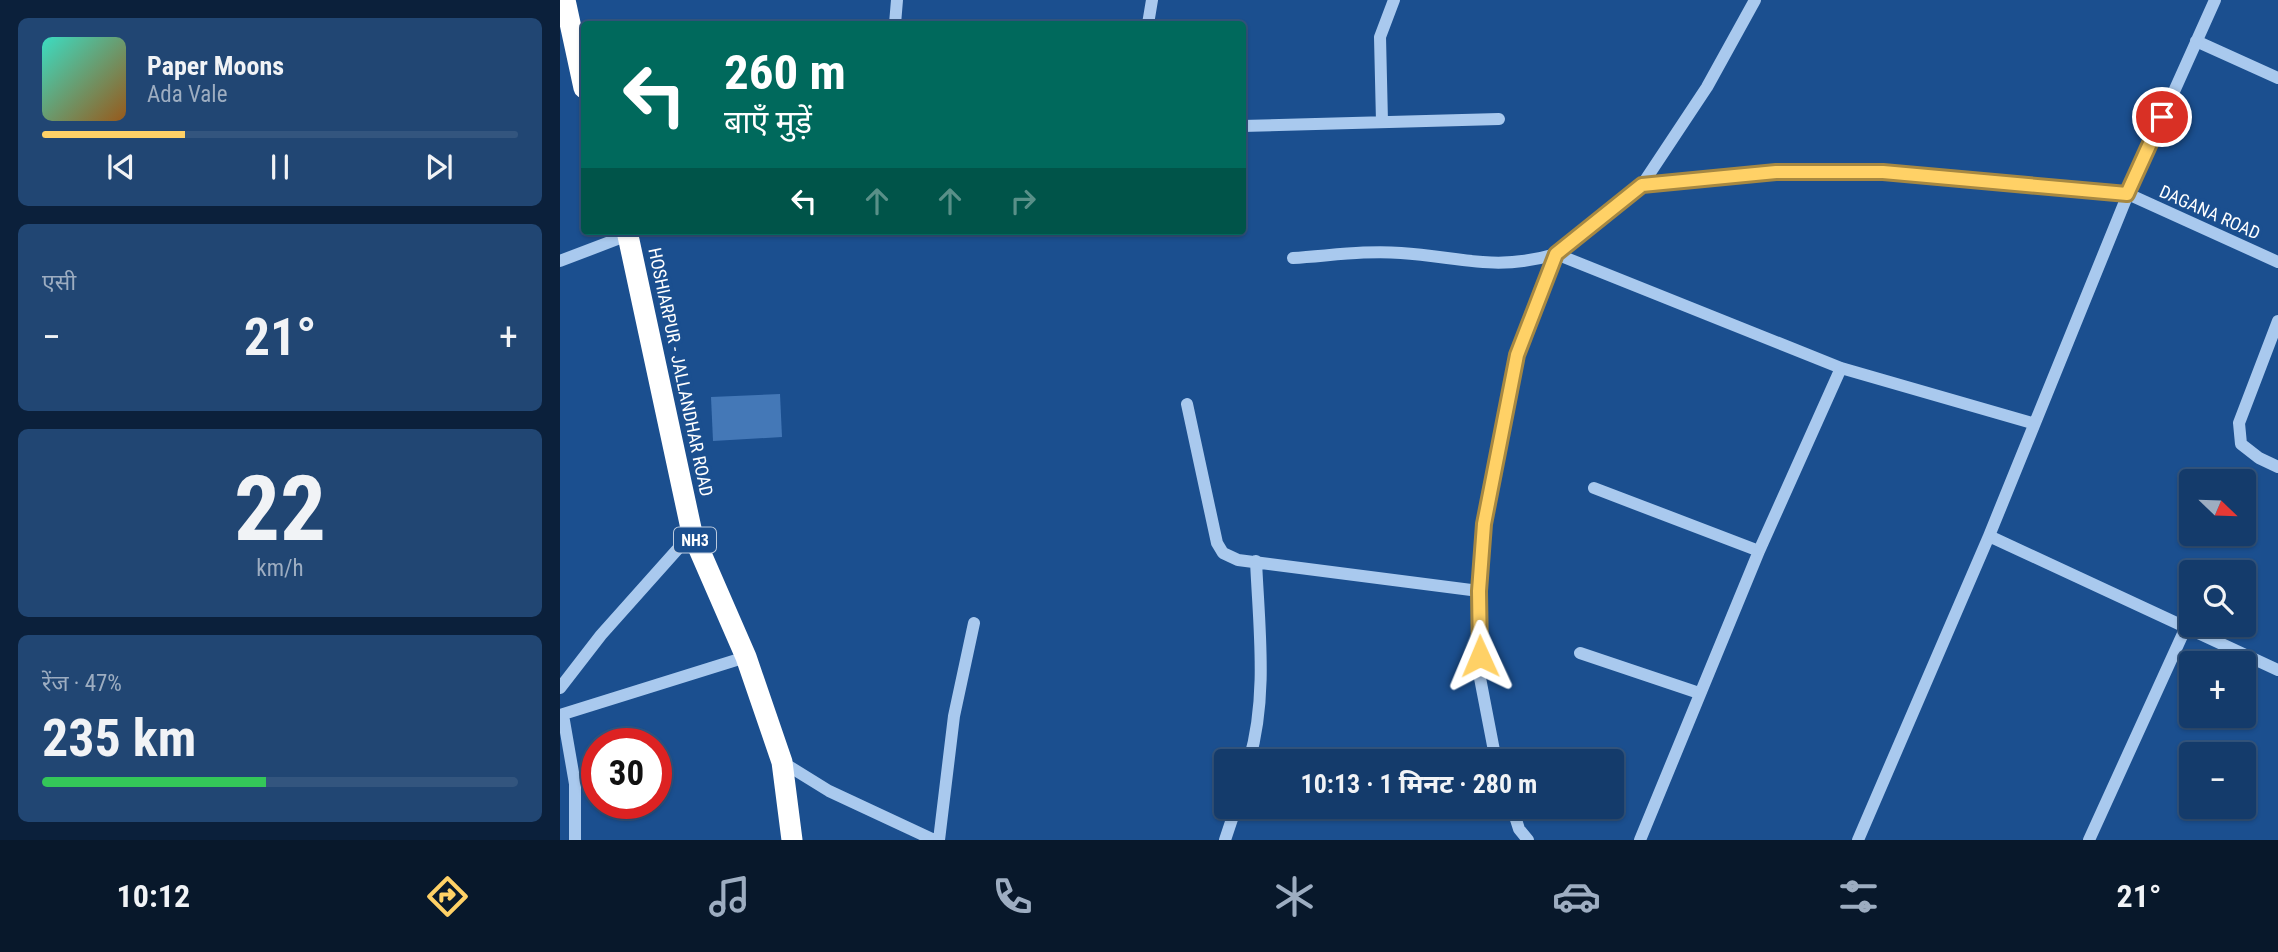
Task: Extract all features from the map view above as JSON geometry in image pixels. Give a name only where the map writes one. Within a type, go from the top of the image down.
[{"type":"highway","points":[[565,0],[567,42],[581,80]]},
{"type":"highway","name":"HOSHIARPUR - JALLANDHAR ROAD","points":[[628,235],[692,533],[746,657],[782,762],[792,840]]},
{"type":"street","points":[[895,21],[897,0]]},
{"type":"street","points":[[1148,21],[1152,0]]},
{"type":"street","points":[[1382,122],[1380,37],[1394,0]]},
{"type":"street","points":[[1293,258],[1399,253],[1475,263],[1525,264],[1556,254],[1642,185],[1707,88],[1755,0]]},
{"type":"street","points":[[1862,839],[1989,537],[2032,422],[2127,194],[2215,0]]},
{"type":"street","points":[[2196,41],[2278,78]]},
{"type":"street","points":[[1246,126],[1499,119]]},
{"type":"street","name":"DAGANA ROAD","points":[[1642,185],[1776,172],[1883,172],[2127,194],[2278,262]]},
{"type":"street","points":[[560,261],[623,235]]},
{"type":"street","points":[[1556,254],[1841,368],[2032,422]]},
{"type":"street","points":[[1494,749],[1480,678],[1479,591],[1484,524],[1517,355],[1556,254]]},
{"type":"street","points":[[2278,321],[2239,423],[2241,444],[2259,458],[2278,467]]},
{"type":"street","points":[[1640,840],[1759,551],[1841,368]]},
{"type":"street","points":[[1187,404],[1217,543],[1223,554],[1238,560],[1479,591]]},
{"type":"street","points":[[1594,488],[1759,551]]},
{"type":"street","points":[[560,688],[601,635],[692,533]]},
{"type":"street","points":[[1989,537],[2179,624]]},
{"type":"street","points":[[1252,749],[1258,730],[1261,670],[1256,561]]},
{"type":"street","points":[[782,762],[829,791],[937,840],[954,716],[974,623]]},
{"type":"street","points":[[2089,840],[2181,637]]},
{"type":"street","points":[[2207,637],[2278,670]]},
{"type":"street","points":[[1580,653],[1699,693]]},
{"type":"street","points":[[575,840],[575,784],[561,715],[746,657]]},
{"type":"street","points":[[1225,840],[1232,819]]},
{"type":"street","points":[[1516,819],[1519,829],[1528,840]]},
{"type":"building","points":[[780,394],[782,437],[713,441],[711,397]]},
{"type":"route","points":[[1480,656],[1479,591],[1484,524],[1517,355],[1556,254],[1597,224],[1642,185],[1776,172],[1883,172],[2127,194],[2162,117]]}]
